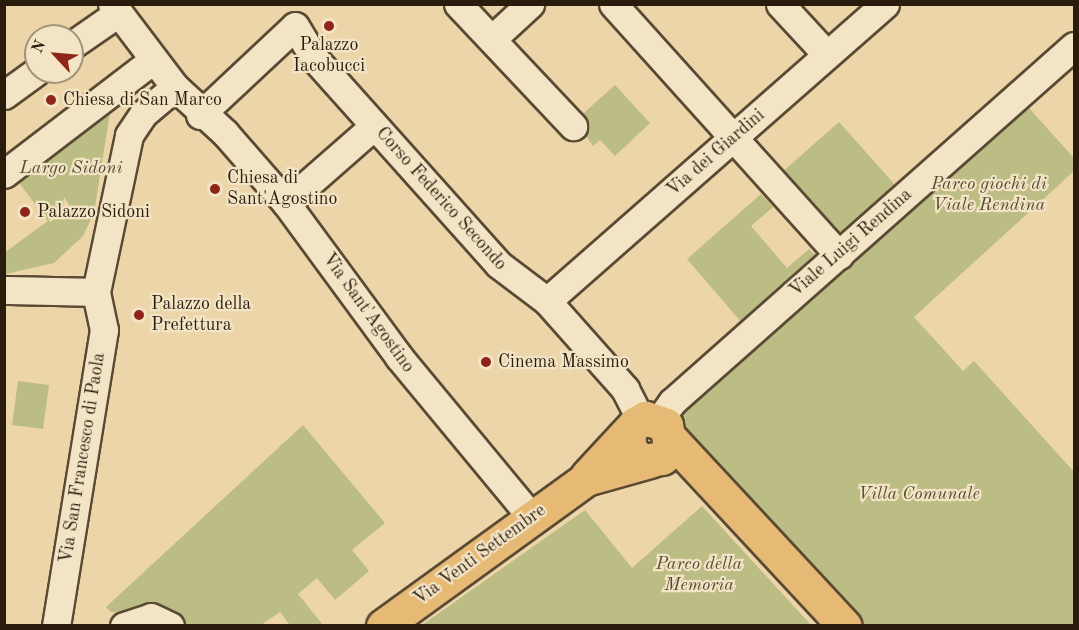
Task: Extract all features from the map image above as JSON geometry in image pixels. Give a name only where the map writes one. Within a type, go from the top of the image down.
[{"type":"main road","name":"Via Venti Settembre","points":[[383,626],[577,484],[651,439]]},
{"type":"main road","points":[[651,439],[697,469],[845,626]]},
{"type":"street","points":[[458,4],[573,126]]},
{"type":"street","points":[[492,39],[530,4]]},
{"type":"street","points":[[613,4],[838,255]]},
{"type":"street","points":[[780,4],[827,55]]},
{"type":"street","name":"Via dei Giardini","points":[[547,301],[885,4]]},
{"type":"street","points":[[84,36],[115,9]]},
{"type":"street","name":"Via Sant'Agostino","points":[[115,9],[175,87],[200,115],[225,133],[286,203],[399,357],[532,518]]},
{"type":"street","name":"Corso Federico Secondo","points":[[200,115],[296,26],[309,53],[503,269],[547,301],[629,393],[651,439]]},
{"type":"street","name":"Viale Luigi Rendina","points":[[651,439],[672,402],[1074,46]]},
{"type":"street","points":[[4,174],[152,60]]},
{"type":"street","points":[[4,95],[24,81]]},
{"type":"street","points":[[4,290],[96,292],[129,135],[143,114],[175,87]]},
{"type":"street","points":[[286,203],[374,126]]},
{"type":"street","name":"Via San Francesco di Paola","points":[[56,626],[104,330],[96,292]]},
{"type":"street","points":[[124,626],[151,617],[170,626]]},
{"type":"green space","points":[[615,85],[650,123],[615,156],[600,140],[593,146],[576,120]]},
{"type":"green space","name":"Largo Sidoni","points":[[111,106],[94,213],[83,236],[54,263],[5,274],[4,253],[48,221],[13,175]],"holes":[[[64,197],[71,208],[50,222],[48,218],[63,206]]]},
{"type":"green space","name":"Villa Comunale","points":[[1028,107],[1074,158],[1074,171],[914,317],[963,371],[974,361],[1074,472],[1074,625],[862,625],[671,415],[840,263],[846,270]]},
{"type":"green space","points":[[839,122],[896,186],[837,238],[780,174]]},
{"type":"green space","points":[[761,194],[773,207],[751,226],[787,268],[809,249],[817,257],[742,323],[687,259]]},
{"type":"green space","points":[[18,381],[49,385],[43,429],[12,425]]},
{"type":"green space","points":[[303,425],[385,523],[352,550],[369,571],[335,600],[317,578],[298,594],[323,625],[290,625],[280,612],[261,625],[185,625],[168,615],[111,612],[106,607]]},
{"type":"green space","name":"Parco della Memoria","points":[[702,506],[811,625],[422,625],[585,510],[632,568]]},
{"type":"place","name":"Palazzo Iacobucci","points":[[329,26]]},
{"type":"place","name":"Chiesa di San Marco","points":[[51,100]]},
{"type":"place","name":"Chiesa di Sant'Agostino","points":[[215,189]]},
{"type":"place","name":"Palazzo Sidoni","points":[[25,212]]},
{"type":"place","name":"Palazzo della Prefettura","points":[[139,315]]},
{"type":"place","name":"Cinema Massimo","points":[[486,362]]},
{"type":"park label","name":"Parco giochi di Viale Rendina","points":[[989,195]]}]
